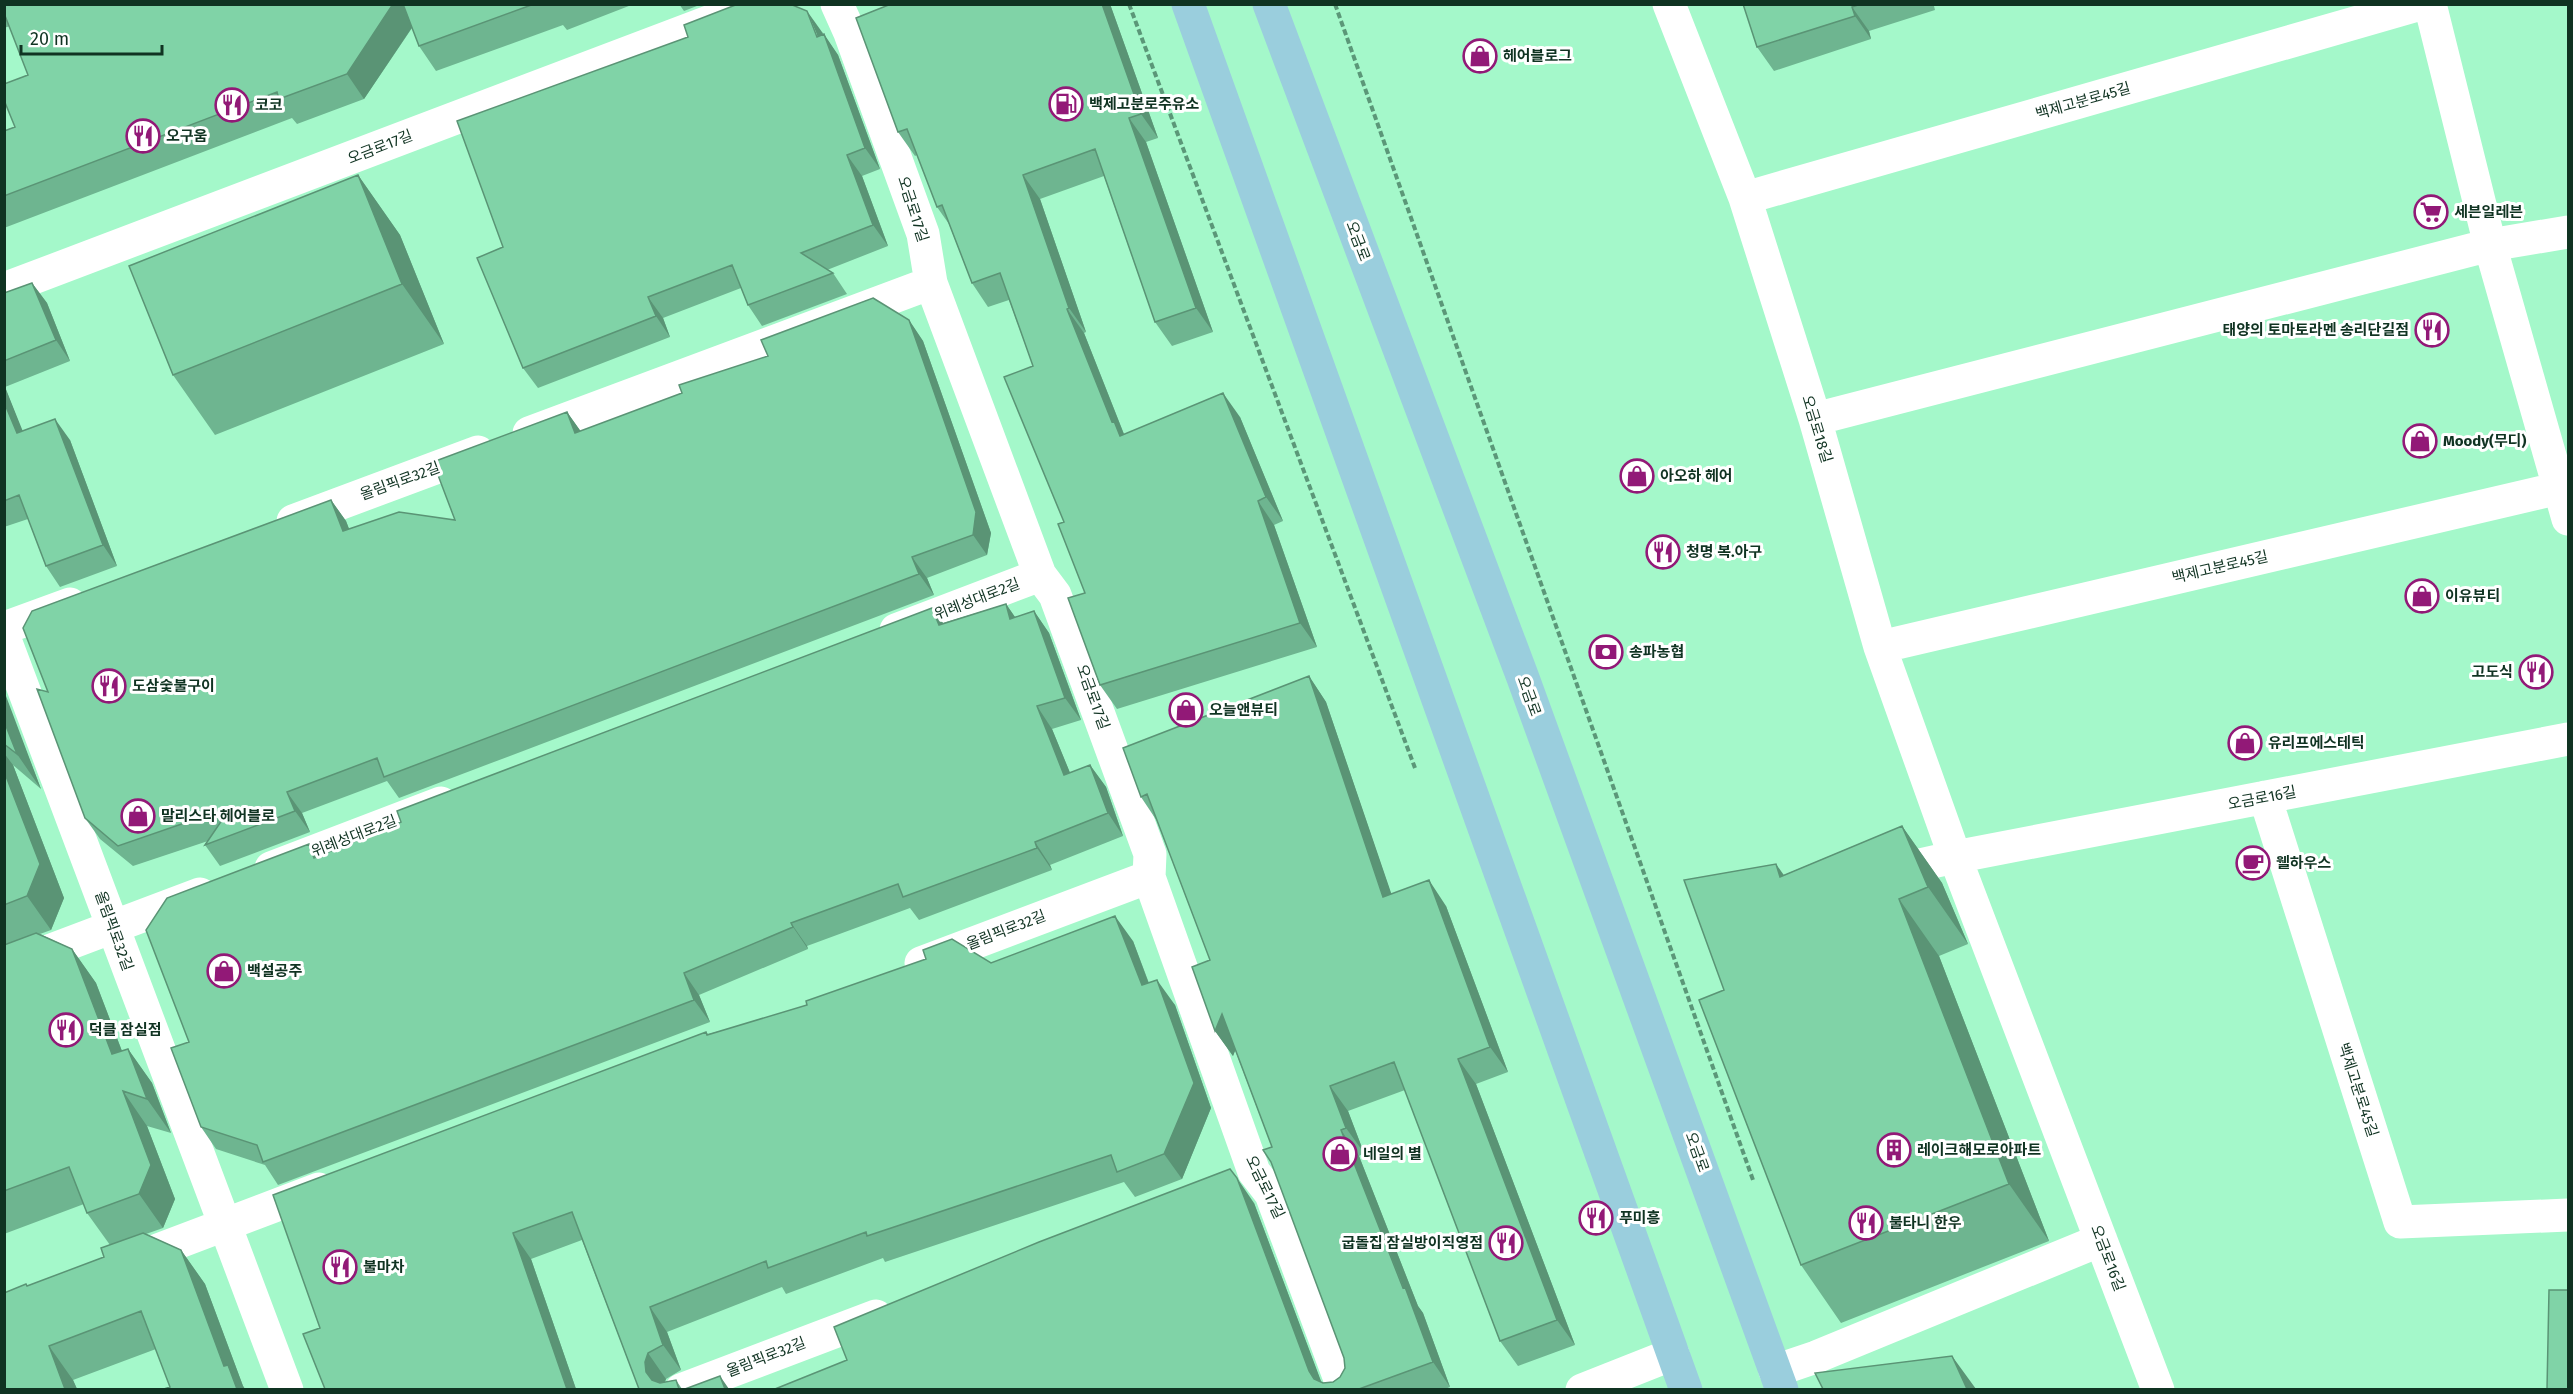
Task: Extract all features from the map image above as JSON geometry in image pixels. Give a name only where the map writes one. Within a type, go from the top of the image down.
[{"type":"main road","points":[[1188,4],[1686,1389]]},
{"type":"main road","name":"오금로","points":[[1269,4],[1531,700],[1743,1277],[1778,1380]]},
{"type":"street","name":"오금로17길","points":[[4,289],[756,4]]},
{"type":"street","name":"오금로17길","points":[[837,4],[850,33],[924,234],[931,283],[1040,575],[1055,595],[1150,854],[1149,877],[1254,1172],[1271,1194],[1344,1389]]},
{"type":"street","name":"오금로18길","points":[[1669,4],[1745,198],[1815,419],[1880,647],[1954,857]]},
{"type":"street","name":"백제고분로45길","points":[[1745,198],[2421,4]]},
{"type":"street","points":[[2430,4],[2490,245],[2564,487],[2568,519]]},
{"type":"street","points":[[1815,419],[2490,245],[2568,232]]},
{"type":"street","name":"올림픽로32길","points":[[261,533],[931,283]]},
{"type":"street","name":"백제고분로45길","points":[[1880,647],[2564,487]]},
{"type":"street","name":"위례성대로2길","points":[[873,639],[1040,575]]},
{"type":"street","points":[[4,628],[94,595]]},
{"type":"street","name":"올림픽로32길","points":[[4,637],[223,1225],[287,1389]]},
{"type":"street","name":"오금로16길","points":[[1852,880],[1954,857],[2568,739]]},
{"type":"street","name":"위례성대로2길","points":[[4,968],[470,792]]},
{"type":"street","name":"백제고분로45길","points":[[2265,797],[2400,1222],[2568,1215]]},
{"type":"street","name":"오금로16길","points":[[1954,857],[2158,1389]]},
{"type":"street","name":"올림픽로32길","points":[[893,973],[1149,877]]},
{"type":"street","points":[[1221,1185],[1254,1172]]},
{"type":"street","points":[[103,1270],[346,1179]]},
{"type":"street","points":[[1778,1380],[1816,1357],[2101,1240]]},
{"type":"street","name":"올림픽로32길","points":[[681,1389],[902,1306]]},
{"type":"street","points":[[1582,1389],[1672,1354]]},
{"type":"path","points":[[1129,4],[1418,775]]},
{"type":"path","points":[[1335,4],[1756,1188]]},
{"type":"building","points":[[4,4],[393,4],[347,74],[279,99],[277,92],[4,196],[4,131],[15,127],[4,100],[4,84],[28,75],[4,13]]},
{"type":"building","points":[[403,4],[534,4],[419,46]]},
{"type":"building","points":[[738,4],[790,4],[807,11],[817,37],[824,34],[865,148],[847,155],[873,225],[801,253],[833,273],[748,305],[732,265],[648,297],[656,316],[523,368],[477,258],[503,247],[457,121],[688,37],[684,25]]},
{"type":"building","points":[[891,4],[1102,4],[1141,114],[1129,118],[1196,308],[1155,322],[1095,149],[1023,175],[1069,308],[1067,309],[1112,422],[1114,421],[1120,436],[1223,393],[1266,497],[1258,501],[1300,623],[1100,685],[1068,598],[1085,593],[1058,524],[1064,522],[1004,377],[1033,366],[1000,273],[972,283],[942,205],[937,207],[907,129],[898,132],[856,18]]},
{"type":"building","points":[[1743,4],[1861,4],[1852,7],[1855,16],[1757,47]]},
{"type":"building","points":[[358,175],[402,284],[173,375],[129,266]]},
{"type":"building","points":[[32,283],[56,340],[4,361],[4,293]]},
{"type":"building","points":[[873,298],[909,320],[976,512],[973,535],[912,557],[919,574],[384,777],[377,758],[287,792],[295,811],[205,845],[231,807],[118,846],[85,818],[37,689],[48,692],[23,628],[32,611],[331,500],[343,531],[399,512],[455,520],[433,462],[567,412],[575,433],[682,393],[679,385],[768,356],[761,340]]},
{"type":"building","points":[[4,402],[17,433],[55,419],[103,545],[46,566],[19,495],[4,501]]},
{"type":"building","points":[[1006,604],[1010,619],[1034,611],[1065,698],[1037,706],[1064,775],[1090,765],[1108,813],[1035,842],[1037,848],[903,897],[898,884],[791,923],[793,927],[684,973],[694,1000],[263,1162],[257,1145],[201,1127],[171,1048],[189,1042],[146,930],[167,898],[309,844],[314,858],[401,822],[397,811],[932,608],[939,625]]},
{"type":"building","points":[[1309,676],[1383,897],[1429,880],[1490,1047],[1458,1059],[1557,1320],[1500,1341],[1394,1062],[1330,1086],[1346,1128],[1341,1130],[1433,1362],[1359,1389],[775,1389],[847,1360],[834,1327],[1039,1242],[1230,1169],[1237,1178],[1309,1371],[1314,1379],[1323,1383],[1333,1382],[1340,1377],[1345,1368],[1344,1358],[1271,1162],[1263,1150],[1272,1147],[1222,1014],[1215,1031],[1192,967],[1210,960],[1147,794],[1141,797],[1123,748]]},
{"type":"building","points":[[4,721],[17,754],[4,744]]},
{"type":"building","points":[[4,771],[40,864],[27,896],[4,905]]},
{"type":"building","points":[[1902,826],[1928,887],[1899,899],[2009,1184],[1801,1265],[1699,1000],[1724,990],[1684,880],[1776,864],[1780,877]]},
{"type":"building","points":[[1115,916],[1142,985],[1157,980],[1194,1083],[1164,1154],[1117,1172],[1111,1155],[867,1236],[866,1232],[768,1268],[766,1261],[650,1307],[663,1345],[648,1353],[645,1362],[646,1372],[652,1380],[660,1383],[676,1380],[679,1389],[639,1389],[572,1212],[513,1233],[567,1389],[325,1389],[303,1334],[320,1328],[273,1195],[706,1032],[707,1035],[807,1005],[806,1001],[926,959],[923,950],[952,939],[991,963]]},
{"type":"building","points":[[36,933],[72,949],[112,1054],[128,1049],[147,1099],[123,1091],[151,1165],[139,1194],[87,1213],[69,1167],[4,1191],[4,945]]},
{"type":"building","points":[[143,1233],[181,1250],[224,1366],[228,1365],[237,1389],[164,1389],[170,1387],[141,1311],[49,1346],[65,1389],[4,1389],[4,1293],[104,1257],[101,1248]]},
{"type":"building","points":[[2549,1290],[2568,1290],[2568,1389],[2547,1389]]},
{"type":"building","points":[[1952,1356],[1967,1389],[1823,1389],[1815,1373]]},
{"type":"building","points":[[720,1376],[725,1389],[685,1389]]},
{"type":"place","name":"헤어블로그","points":[[1480,56]]},
{"type":"place","name":"백제고분로주유소","points":[[1066,104]]},
{"type":"place","name":"코코","points":[[232,105]]},
{"type":"place","name":"오구움","points":[[143,136]]},
{"type":"place","name":"세븐일레븐","points":[[2431,212]]},
{"type":"place","name":"태양의 토마토라멘 송리단길점","points":[[2432,330]]},
{"type":"place","name":"Moody(무디)","points":[[2420,441]]},
{"type":"place","name":"아오하 헤어","points":[[1637,476]]},
{"type":"place","name":"청명 복.아구","points":[[1663,552]]},
{"type":"place","name":"이유뷰티","points":[[2422,596]]},
{"type":"place","name":"송파농협","points":[[1606,652]]},
{"type":"place","name":"고도식","points":[[2536,672]]},
{"type":"place","name":"도삼숯불구이","points":[[109,686]]},
{"type":"place","name":"오늘앤뷰티","points":[[1186,710]]},
{"type":"place","name":"유리프에스테틱","points":[[2245,743]]},
{"type":"place","name":"말리스타 헤어블로","points":[[138,816]]},
{"type":"place","name":"웰하우스","points":[[2253,863]]},
{"type":"place","name":"백설공주","points":[[224,971]]},
{"type":"place","name":"덕클 잠실점","points":[[66,1030]]},
{"type":"place","name":"레이크해모로아파트","points":[[1894,1150]]},
{"type":"place","name":"네일의 별","points":[[1340,1154]]},
{"type":"place","name":"푸미흥","points":[[1596,1218]]},
{"type":"place","name":"불타니 한우","points":[[1866,1223]]},
{"type":"place","name":"굽돌집 잠실방이직영점","points":[[1506,1243]]},
{"type":"place","name":"불마차","points":[[340,1267]]}]
